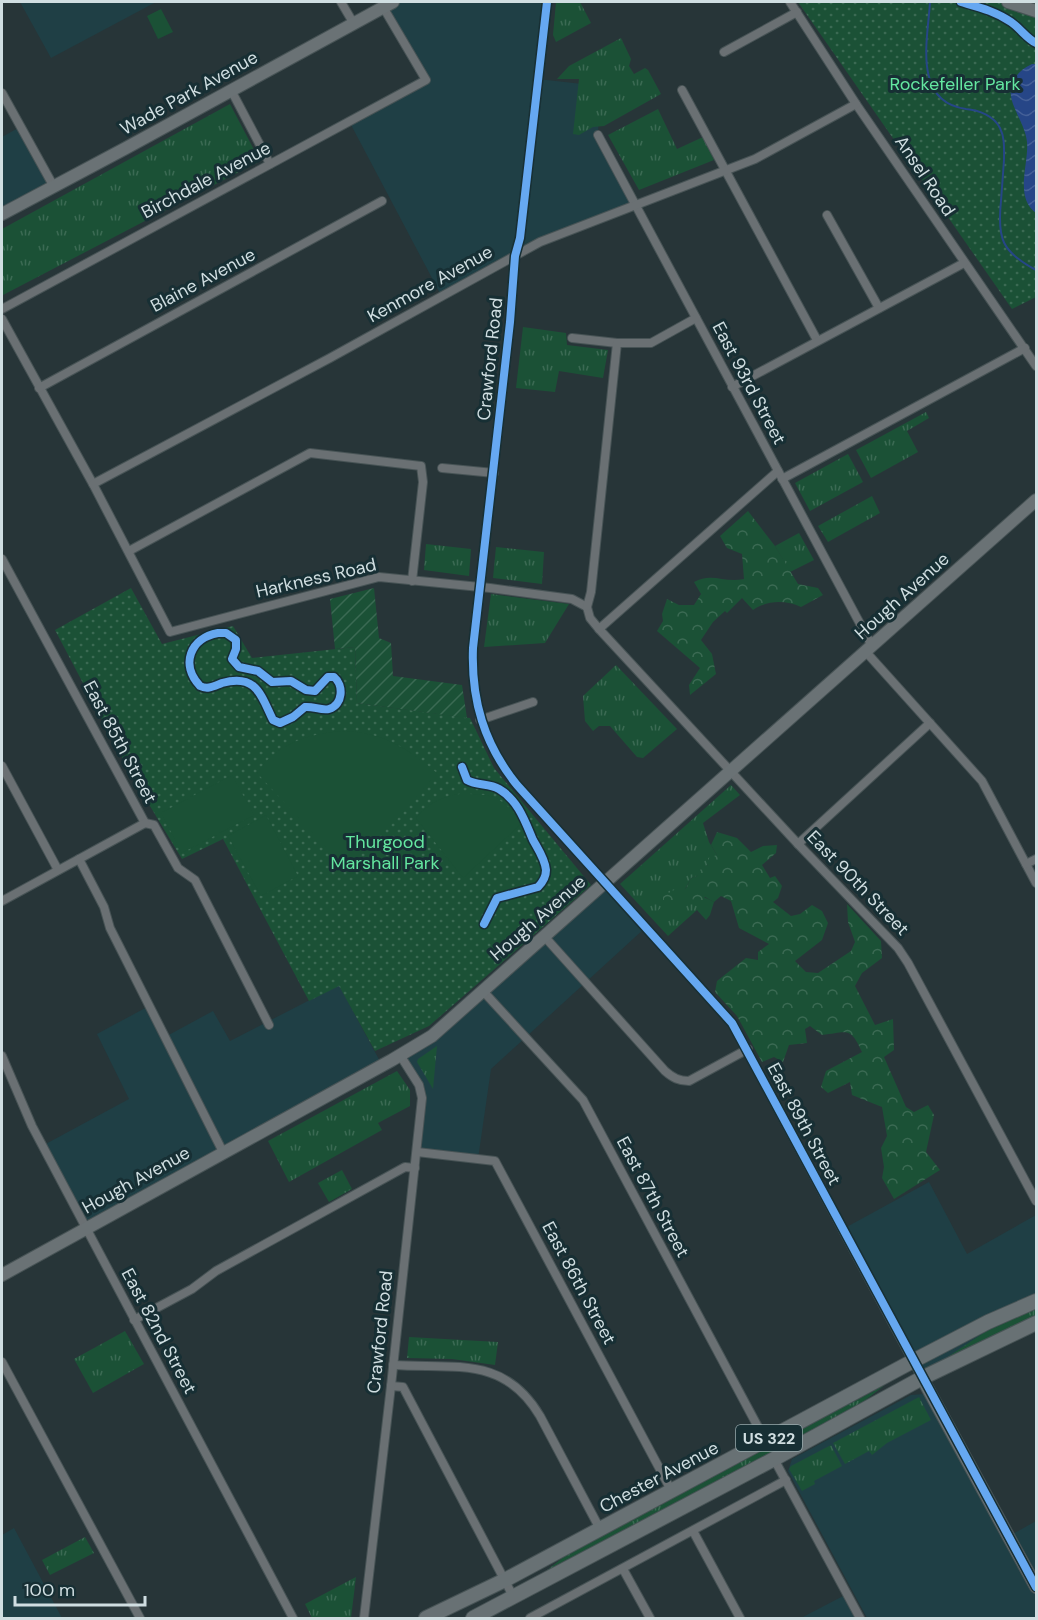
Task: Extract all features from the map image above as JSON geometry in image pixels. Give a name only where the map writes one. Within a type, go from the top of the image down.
[{"type":"main road","name":"Chester Avenue","points":[[426,1618],[505,1580],[988,1322],[1036,1301]]},
{"type":"main road","name":"US 322","points":[[473,1618],[922,1378],[1036,1323]]},
{"type":"street","points":[[341,2],[354,24]]},
{"type":"street","name":"Crawford Road","points":[[480,720],[472,667],[515,256],[520,238],[547,2]]},
{"type":"street","name":"Ansel Road","points":[[790,2],[856,104],[1036,366]]},
{"type":"street","points":[[1008,2],[1036,11]]},
{"type":"street","name":"Wade Park Avenue","points":[[2,214],[388,4]]},
{"type":"street","name":"Birchdale Avenue","points":[[2,309],[426,80],[388,4]]},
{"type":"street","points":[[724,52],[797,12]]},
{"type":"street","points":[[231,90],[270,164]]},
{"type":"street","points":[[682,90],[817,340]]},
{"type":"street","points":[[2,93],[54,187]]},
{"type":"street","name":"Kenmore Avenue","points":[[93,484],[330,358],[540,242],[755,159],[856,104]]},
{"type":"street","name":"East 93rd Street","points":[[598,135],[780,475],[869,649],[982,781],[1036,883]]},
{"type":"street","name":"Blaine Avenue","points":[[39,388],[382,201]]},
{"type":"street","points":[[827,215],[879,308]]},
{"type":"street","points":[[732,387],[964,263]]},
{"type":"street","points":[[572,338],[617,343],[651,343],[696,318]]},
{"type":"street","points":[[2,319],[129,551],[310,453],[421,466],[423,482],[412,581]]},
{"type":"street","points":[[617,343],[591,591],[586,607],[590,618],[599,629],[780,475],[1025,348]]},
{"type":"street","points":[[442,468],[494,473]]},
{"type":"street","name":"Hough Avenue","points":[[2,1275],[432,1036],[1036,500]]},
{"type":"street","name":"Harkness Road","points":[[129,551],[170,632],[379,577],[572,598],[586,607]]},
{"type":"street","name":"East 85th Street","points":[[2,559],[145,823],[154,825],[178,868],[195,880],[269,1025]]},
{"type":"street","name":"East 90th Street","points":[[599,629],[798,844],[898,948],[1036,1201]]},
{"type":"street","points":[[480,720],[533,702]]},
{"type":"street","name":"East 89th Street","points":[[480,720],[488,741],[510,777],[732,1023],[1036,1587]]},
{"type":"street","points":[[798,844],[930,723]]},
{"type":"street","points":[[2,766],[58,870]]},
{"type":"street","points":[[2,901],[145,823]]},
{"type":"street","points":[[1026,864],[1036,859]]},
{"type":"street","points":[[79,860],[104,907],[110,928],[223,1152]]},
{"type":"street","points":[[544,936],[673,1078],[689,1081],[748,1049]]},
{"type":"street","name":"East 87th Street","points":[[483,991],[583,1100],[765,1440]]},
{"type":"street","name":"Crawford Road","points":[[364,1618],[416,1167],[421,1091],[400,1055]]},
{"type":"street","name":"East 82nd Street","points":[[2,1056],[32,1126],[293,1618]]},
{"type":"street","name":"East 86th Street","points":[[417,1152],[495,1161],[671,1490]]},
{"type":"street","points":[[135,1320],[192,1289],[216,1272],[405,1167],[416,1167]]},
{"type":"street","points":[[2,1362],[140,1618]]},
{"type":"street","points":[[393,1365],[472,1368],[498,1375],[519,1388],[540,1416],[600,1528]]},
{"type":"street","points":[[392,1386],[403,1387],[514,1598]]},
{"type":"street","points":[[774,1459],[860,1618]]},
{"type":"street","points":[[530,1618],[786,1480]]},
{"type":"street","points":[[693,1531],[740,1618]]},
{"type":"street","points":[[623,1569],[650,1618]]},
{"type":"shaded area","points":[[20,2],[156,2],[51,58]]},
{"type":"shaded area","points":[[393,2],[547,2],[538,79],[600,86],[598,135],[636,206],[540,242],[442,297],[349,121],[425,79],[383,7]]},
{"type":"shaded area","points":[[20,127],[54,187],[2,214],[2,137]]},
{"type":"shaded area","points":[[605,884],[645,928],[491,1069],[478,1159],[417,1152],[422,1098],[400,1055]]},
{"type":"shaded area","points":[[339,985],[382,1065],[86,1229],[42,1146],[129,1099],[97,1034],[149,1006],[165,1037],[213,1011],[230,1041]]},
{"type":"shaded area","points":[[929,1182],[967,1254],[1036,1215],[1036,1323],[922,1378],[843,1229]]},
{"type":"shaded area","points":[[924,1394],[1004,1539],[1036,1521],[1036,1618],[867,1618],[788,1471],[792,1459],[911,1395]]},
{"type":"shaded area","points":[[14,1528],[62,1618],[2,1618],[2,1535]]},
{"type":"shaded area","points":[[847,1594],[860,1618],[801,1618]]},
{"type":"green space","points":[[556,2],[580,2],[591,23],[556,42],[553,35]]},
{"type":"green space","name":"Rockefeller Park","points":[[798,2],[1036,2],[1036,297],[1012,309]]},
{"type":"green space","points":[[161,9],[173,32],[158,39],[147,16]]},
{"type":"green space","points":[[621,38],[631,59],[629,66],[634,74],[645,68],[648,70],[661,94],[604,126],[593,127],[579,135],[573,134],[579,79],[557,79],[569,66]]},
{"type":"green space","points":[[230,104],[260,161],[3,295],[2,229]]},
{"type":"green space","points":[[658,109],[677,149],[703,137],[714,160],[639,190],[608,135]]},
{"type":"green space","points":[[523,327],[566,333],[567,345],[608,350],[603,378],[559,371],[555,392],[516,388]]},
{"type":"green space","points":[[926,412],[929,418],[907,431],[918,452],[871,478],[856,450]]},
{"type":"green space","points":[[848,454],[863,482],[810,511],[795,483]]},
{"type":"green space","points":[[872,496],[880,513],[828,542],[818,526]]},
{"type":"green space","points":[[748,511],[775,546],[798,584],[818,588],[823,595],[801,607],[777,602],[764,604],[753,610],[742,598],[727,613],[725,611],[713,622],[701,640],[712,654],[716,674],[690,695],[689,685],[700,668],[657,631],[663,621],[662,614],[667,599],[679,605],[694,605],[701,594],[694,582],[700,579],[744,579],[742,554],[727,548],[720,536]]},
{"type":"green space","points":[[799,533],[814,560],[790,572],[775,546]]},
{"type":"green space","points":[[426,544],[471,549],[469,576],[424,570]]},
{"type":"green space","points":[[496,547],[544,552],[542,584],[493,578]]},
{"type":"green space","name":"Thurgood Marshall Park","points":[[131,588],[162,644],[233,626],[252,658],[355,647],[357,703],[470,718],[494,768],[591,885],[429,1026],[375,1051],[339,986],[309,1001],[223,839],[182,859],[133,778],[55,630]]},
{"type":"green space","points":[[374,588],[379,638],[391,643],[393,676],[462,685],[467,718],[357,703],[355,647],[335,649],[330,599]]},
{"type":"green space","points":[[491,594],[569,604],[545,643],[484,647]]},
{"type":"green space","points":[[616,665],[677,729],[643,758],[637,757],[610,726],[599,726],[593,731],[585,721],[583,696]]},
{"type":"green space","points":[[344,731],[371,735],[394,743],[437,773],[396,820],[350,861],[339,861],[257,773],[274,754],[285,747],[307,737]]},
{"type":"green space","points":[[232,775],[254,815],[182,853],[161,813]]},
{"type":"green space","points":[[731,785],[740,795],[703,823],[709,842],[717,855],[697,876],[691,878],[674,908],[694,898],[703,897],[714,902],[710,915],[706,920],[697,910],[668,936],[620,884]]},
{"type":"green space","points":[[460,794],[496,798],[523,822],[463,878],[416,818],[435,802]]},
{"type":"green space","points":[[266,815],[298,876],[261,896],[228,836]]},
{"type":"green space","points":[[717,832],[737,838],[751,852],[763,846],[777,845],[776,853],[762,865],[770,878],[775,876],[782,886],[778,898],[773,902],[791,916],[800,914],[812,905],[822,911],[828,923],[822,940],[795,961],[806,972],[818,973],[851,951],[855,942],[848,922],[847,904],[881,941],[882,958],[862,973],[855,986],[875,1025],[893,1019],[894,1050],[884,1057],[906,1107],[914,1112],[928,1105],[934,1115],[926,1152],[940,1170],[894,1199],[882,1178],[884,1167],[881,1148],[887,1136],[882,1107],[852,1095],[850,1082],[828,1093],[821,1087],[826,1071],[862,1052],[851,1034],[843,1032],[822,1035],[810,1026],[805,1029],[807,1043],[789,1045],[783,1062],[774,1057],[762,1062],[737,1016],[715,992],[717,981],[746,958],[758,960],[758,952],[769,944],[739,928],[731,901],[721,896],[714,902],[705,897],[700,904],[693,898],[690,904],[676,908],[667,921],[662,919],[658,910],[663,907],[663,896],[676,889],[681,892],[691,878],[697,876],[702,867],[708,865],[708,858],[717,855],[711,845]]},
{"type":"green space","points":[[437,1046],[433,1089],[417,1062]]},
{"type":"green space","points":[[397,1071],[410,1090],[410,1106],[378,1123],[382,1130],[289,1182],[268,1141]]},
{"type":"green space","points":[[342,1170],[352,1189],[329,1202],[318,1183]]},
{"type":"green space","points":[[1036,1308],[1036,1315],[949,1356],[985,1332]]},
{"type":"green space","points":[[125,1331],[144,1364],[93,1393],[74,1359]]},
{"type":"green space","points":[[409,1337],[498,1342],[495,1365],[452,1359],[407,1358]]},
{"type":"green space","points":[[885,1385],[854,1409],[547,1573],[546,1571],[566,1555]]},
{"type":"green space","points":[[919,1397],[931,1420],[887,1443],[872,1455],[869,1451],[845,1464],[833,1443]]},
{"type":"green space","points":[[831,1445],[842,1466],[814,1481],[815,1484],[802,1491],[789,1469]]},
{"type":"green space","points":[[85,1537],[94,1553],[50,1575],[42,1560]]},
{"type":"green space","points":[[356,1577],[351,1618],[312,1618],[305,1604]]},
{"type":"water","points":[[1032,64],[1036,64],[1036,213],[1029,206],[1024,189],[1027,142],[1011,94],[1012,84],[1016,77]]},
{"type":"waterway","points":[[930,2],[926,50],[930,82],[937,94],[949,104],[986,114],[1000,128],[1004,148],[1001,235],[1009,250],[1036,270]]},
{"type":"cycle path","points":[[547,2],[520,238],[515,256],[510,322],[473,648],[474,686],[482,721],[496,754],[517,785],[732,1023],[1036,1587]]},
{"type":"cycle path","points":[[961,2],[1005,18],[1036,43]]},
{"type":"cycle path","points":[[218,633],[226,633],[236,640],[236,649],[232,659],[239,667],[258,671],[272,682],[291,681],[306,690],[315,691],[328,677],[334,677],[341,690],[337,703],[329,709],[305,707],[293,717],[280,723],[273,720],[261,695],[250,684],[234,681],[208,688],[200,686],[190,670],[191,654],[201,640],[218,633]]},
{"type":"cycle path","points":[[462,767],[467,780],[495,787],[506,794],[516,805],[543,858],[546,870],[544,879],[538,887],[497,898],[484,924]]}]
